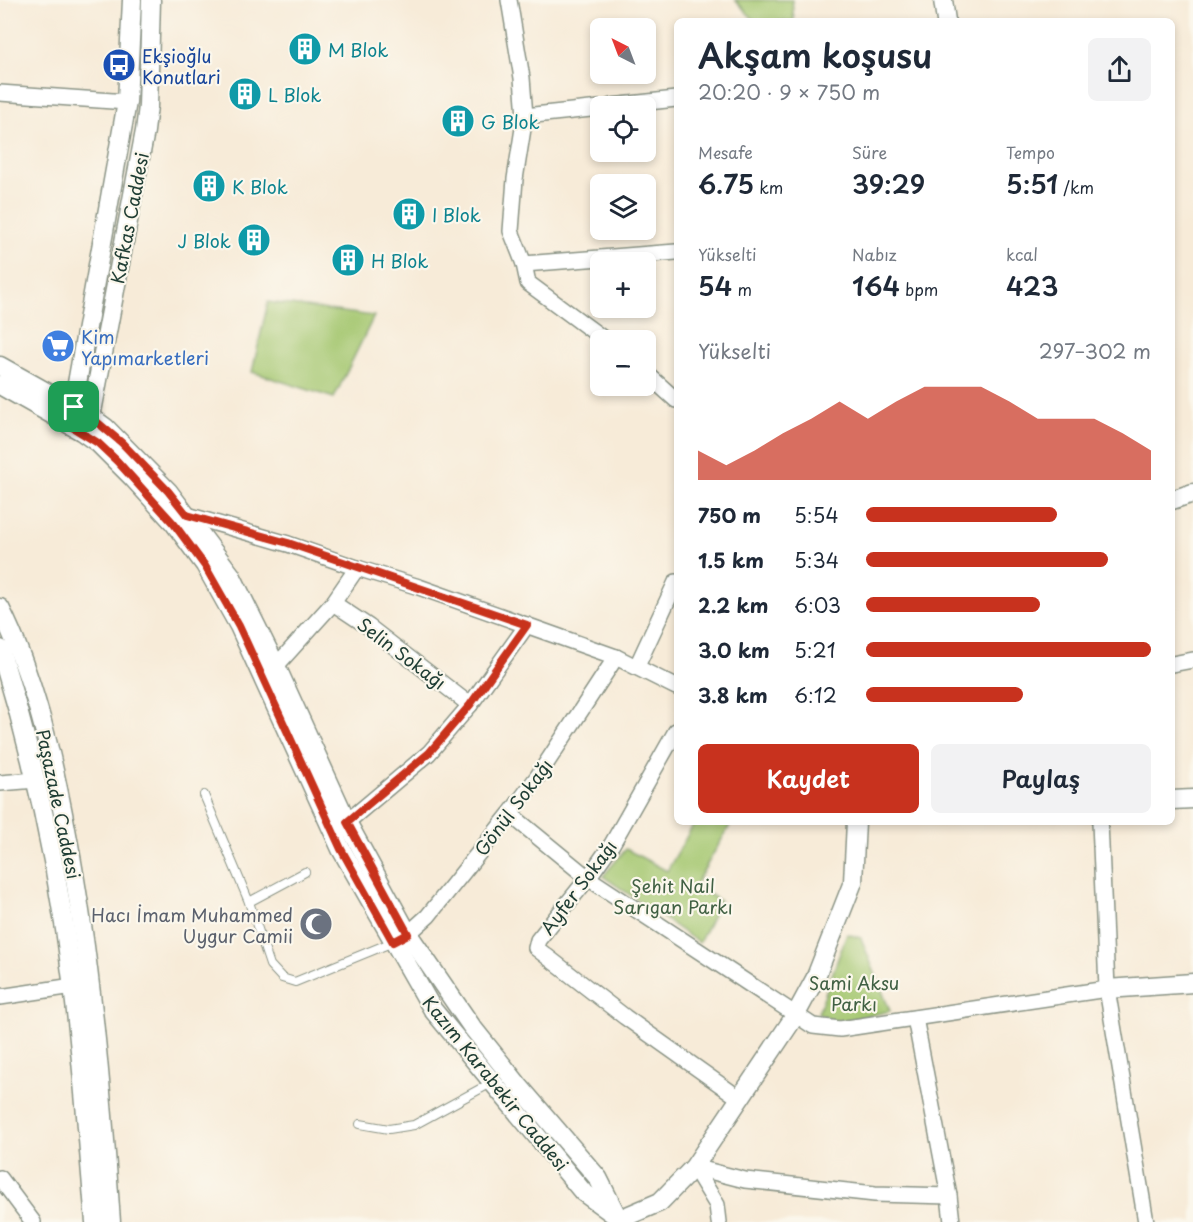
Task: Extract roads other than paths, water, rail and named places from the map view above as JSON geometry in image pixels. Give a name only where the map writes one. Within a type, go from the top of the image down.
[{"type":"street","name":"Kafkas Caddesi","points":[[81,424],[74,407],[127,102],[132,0]]},
{"type":"street","name":"Kafkas Caddesi","points":[[81,424],[148,106],[151,0]]},
{"type":"street","points":[[508,0],[522,78],[525,116],[515,179],[511,231],[524,264],[528,283],[591,330]]},
{"type":"street","points":[[943,0],[946,18]]},
{"type":"street","points":[[0,93],[127,102],[148,106]]},
{"type":"street","points":[[656,101],[674,99]]},
{"type":"street","points":[[525,116],[590,109]]},
{"type":"street","points":[[524,264],[674,252]]},
{"type":"street","points":[[0,366],[74,407]]},
{"type":"street","points":[[656,382],[674,397]]},
{"type":"street","name":"Kazım Karabekir Caddesi","points":[[0,385],[81,424],[98,443],[181,519],[239,626],[341,849],[400,938],[433,1010],[583,1192],[616,1221]]},
{"type":"street","points":[[1175,499],[1193,493]]},
{"type":"street","points":[[181,519],[288,543],[357,568],[419,586],[616,657],[674,686]]},
{"type":"street","points":[[181,519],[231,575],[276,666],[400,938],[519,1086],[598,1178],[616,1221],[660,1202],[694,1167],[795,1016],[814,979],[853,882],[856,825]]},
{"type":"street","points":[[276,666],[333,603],[357,568]]},
{"type":"street","points":[[637,666],[674,586]]},
{"type":"street","name":"Selin Sokağı","points":[[333,603],[369,627],[470,705]]},
{"type":"street","name":"Paşazade Caddesi","points":[[0,608],[22,662],[46,738],[57,781],[76,879],[95,1222]]},
{"type":"street","points":[[347,822],[429,753],[470,705],[527,625]]},
{"type":"street","name":"Paşazade Caddesi","points":[[0,650],[17,704],[36,780],[57,885],[82,986],[111,1222]]},
{"type":"street","name":"Gönül Sokağı","points":[[400,938],[428,916],[510,814],[538,776],[616,657]]},
{"type":"street","points":[[1175,663],[1193,660]]},
{"type":"street","name":"Ayfer Sokağı","points":[[674,735],[612,844],[538,940],[536,948],[625,1017],[739,1098]]},
{"type":"street","points":[[0,783],[57,781]]},
{"type":"street","points":[[1175,800],[1193,799]]},
{"type":"street","points":[[510,814],[588,878],[813,1026],[840,1029],[1107,989],[1193,983]]},
{"type":"street","points":[[1100,825],[1107,989],[1146,1222]]},
{"type":"street","points":[[0,997],[82,986]]},
{"type":"street","points":[[915,1018],[952,1222]]},
{"type":"street","points":[[694,1167],[745,1180],[875,1194],[949,1196]]},
{"type":"street","points":[[694,1167],[717,1205],[719,1222]]},
{"type":"street","points":[[0,1178],[33,1222]]},
{"type":"lane","points":[[204,795],[249,902],[270,965],[277,975],[295,982],[400,938]]},
{"type":"lane","points":[[249,902],[305,872]]},
{"type":"lane","points":[[360,1124],[389,1129],[414,1125],[492,1082]]},
{"type":"place","name":"M Blok","points":[[305,49]]},
{"type":"place","name":"Ekşioğlu Konutlari","points":[[119,65]]},
{"type":"place","name":"L Blok","points":[[245,94]]},
{"type":"place","name":"G Blok","points":[[458,121]]},
{"type":"place","name":"K Blok","points":[[209,186]]},
{"type":"place","name":"I Blok","points":[[409,214]]},
{"type":"place","name":"J Blok","points":[[254,240]]},
{"type":"place","name":"H Blok","points":[[348,260]]},
{"type":"place","name":"Kim Yapımarketleri","points":[[58,346]]},
{"type":"place","name":"Hacı İmam Muhammed Uygur Camii","points":[[316,924]]},
{"type":"park label","name":"Şehit Nail Sarıgan Parkı","points":[[673,895]]},
{"type":"park label","name":"Sami Aksu Parkı","points":[[854,992]]}]
